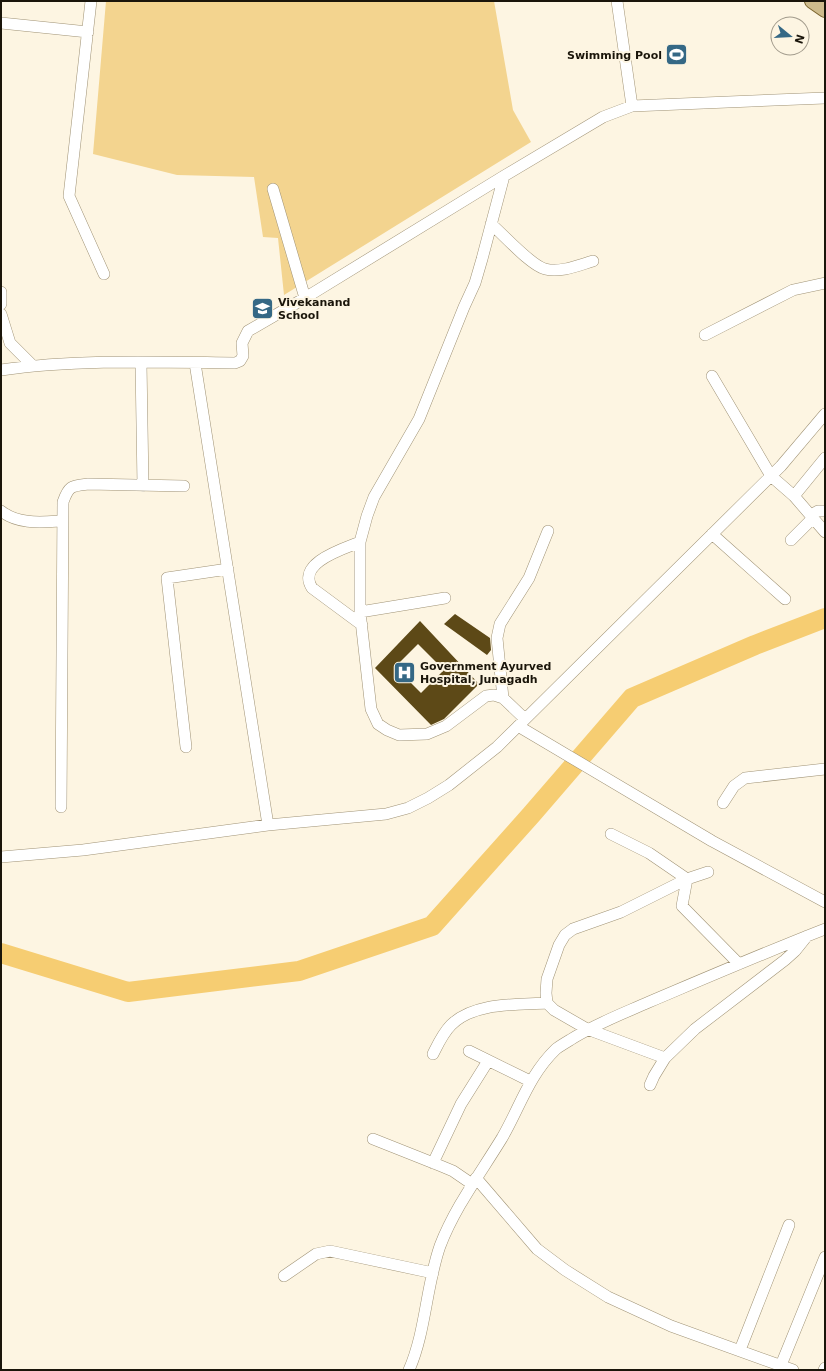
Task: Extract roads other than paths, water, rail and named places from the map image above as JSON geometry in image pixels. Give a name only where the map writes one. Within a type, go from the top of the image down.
[{"type":"main road","points":[[812,1],[825,10]]},
{"type":"street","points":[[91,1],[69,196],[104,274]]},
{"type":"street","points":[[617,1],[632,106]]},
{"type":"street","points":[[1,24],[88,32]]},
{"type":"street","points":[[1,370],[32,365],[68,363],[235,363],[240,361],[243,356],[242,343],[248,331],[603,117],[632,106],[825,98]]},
{"type":"street","points":[[503,698],[494,695],[486,696],[446,726],[427,734],[399,735],[378,724],[371,709],[360,612],[360,542],[374,497],[419,418],[475,283],[504,176]]},
{"type":"street","points":[[273,189],[305,298]]},
{"type":"street","points":[[491,224],[532,262],[545,269],[564,269],[593,261]]},
{"type":"street","points":[[705,335],[793,290],[825,283]]},
{"type":"street","points":[[1,292],[1,304]]},
{"type":"street","points":[[1,314],[10,343],[32,365]]},
{"type":"street","points":[[141,362],[143,486]]},
{"type":"street","points":[[195,363],[268,826]]},
{"type":"street","points":[[712,376],[771,476],[794,496],[825,532]]},
{"type":"street","points":[[1,857],[83,850],[268,826],[386,814],[408,808],[428,798],[449,785],[497,747],[522,723],[781,466],[825,414]]},
{"type":"street","points":[[794,496],[825,458]]},
{"type":"street","points":[[61,807],[62,521],[63,502],[67,490],[72,486],[88,484],[184,486]]},
{"type":"street","points":[[1,511],[15,518],[28,522],[62,521]]},
{"type":"street","points":[[791,540],[812,516],[818,511],[825,511]]},
{"type":"street","points":[[548,531],[529,578],[500,624],[497,638],[503,698],[522,723],[712,840],[825,902]]},
{"type":"street","points":[[712,534],[785,599]]},
{"type":"street","points":[[360,542],[325,558],[311,569],[308,575],[308,582],[312,588],[362,625]]},
{"type":"street","points":[[186,747],[167,578],[228,569]]},
{"type":"street","points":[[360,612],[445,598]]},
{"type":"street","points":[[722,803],[734,786],[745,778],[825,769]]},
{"type":"street","points":[[611,834],[649,853],[686,879]]},
{"type":"street","points":[[665,1058],[587,1029],[554,1010],[547,1003],[547,979],[559,945],[565,935],[573,929],[620,912],[686,879],[708,872]]},
{"type":"street","points":[[686,879],[682,906],[739,964]]},
{"type":"street","points":[[409,1370],[419,1340],[440,1246],[453,1216],[505,1133],[530,1081],[545,1061],[558,1048],[587,1029],[825,929]]},
{"type":"street","points":[[650,1085],[665,1058],[703,1022],[795,951],[808,936]]},
{"type":"street","points":[[433,1054],[451,1025],[469,1012],[488,1007],[547,1003]]},
{"type":"street","points":[[469,1051],[488,1062],[530,1081]]},
{"type":"street","points":[[433,1163],[461,1104],[488,1062]]},
{"type":"street","points":[[373,1139],[474,1181],[537,1249],[564,1270],[608,1297],[671,1326],[740,1350],[780,1368],[793,1370]]},
{"type":"street","points":[[740,1350],[789,1224]]},
{"type":"street","points":[[284,1276],[316,1254],[330,1251],[433,1273]]},
{"type":"street","points":[[780,1368],[825,1257]]},
{"type":"waterway","points":[[1,953],[128,992],[299,971],[432,926],[531,815],[632,698],[755,645],[825,618]]},
{"type":"place","name":"Swimming Pool","points":[[677,55]]},
{"type":"place","name":"Vivekanand School","points":[[262,308]]},
{"type":"place","name":"Government Ayurved Hospital, Junagadh","points":[[405,672]]}]
